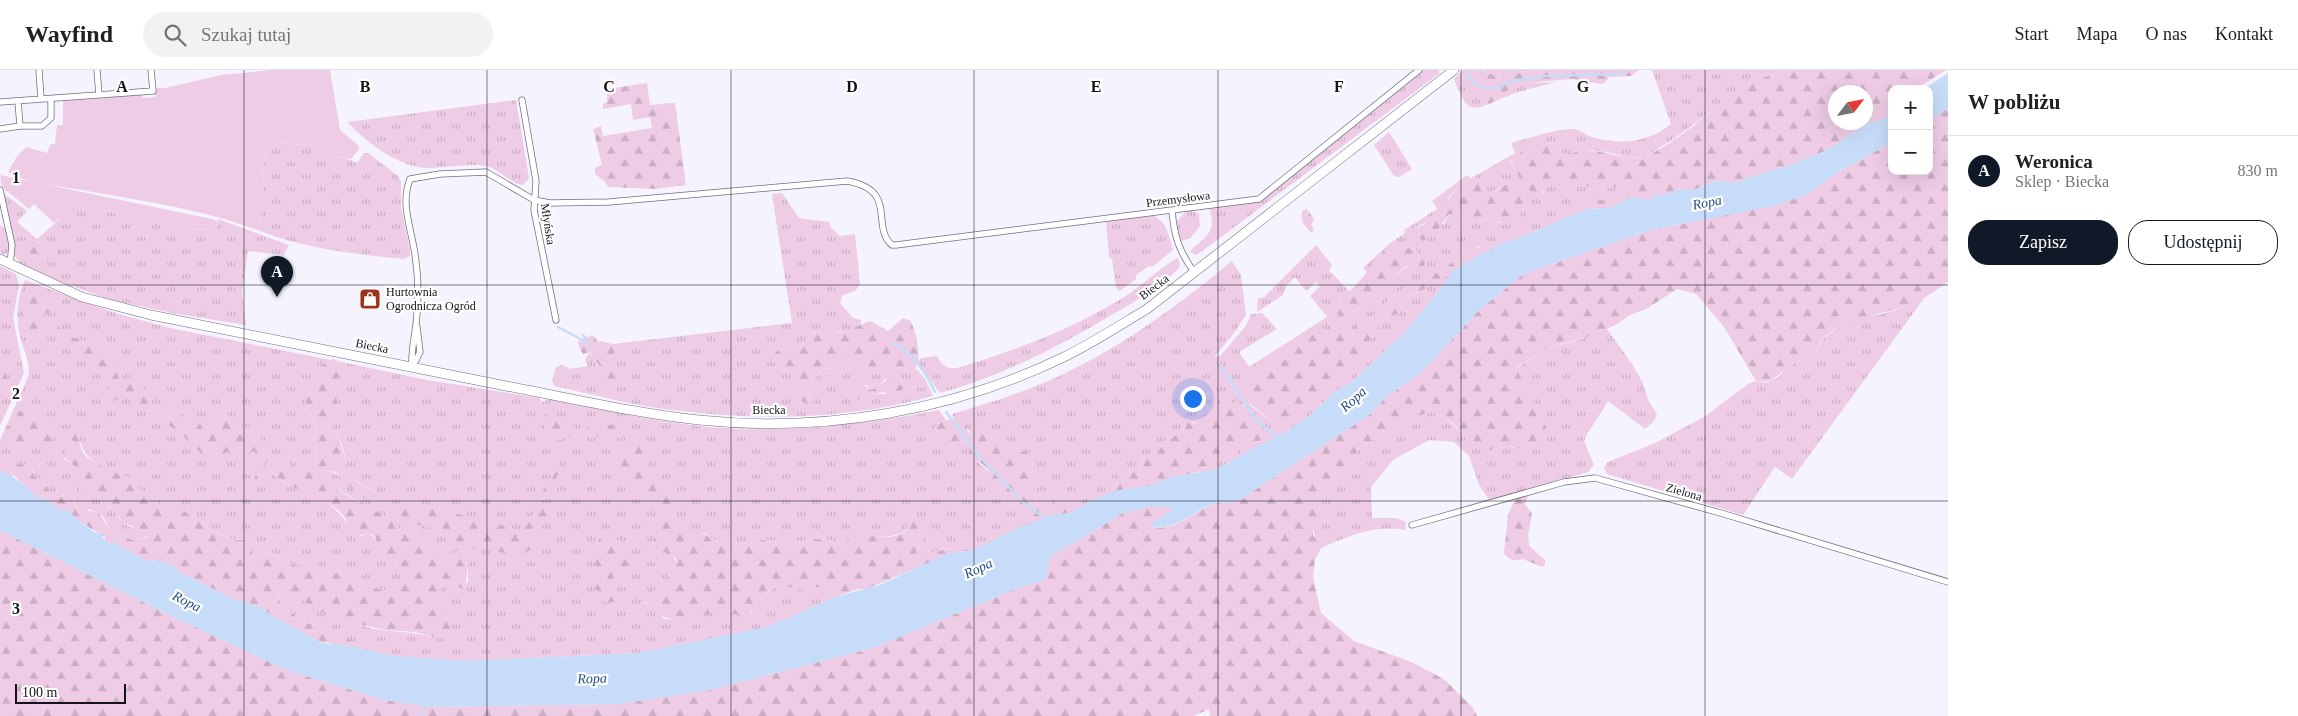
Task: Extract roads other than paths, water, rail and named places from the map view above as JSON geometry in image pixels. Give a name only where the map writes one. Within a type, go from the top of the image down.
[{"type":"main road","name":"Biecka","points":[[0,260],[82,297],[116,306],[598,403],[699,420],[737,423],[807,422],[872,416],[916,408],[960,396],[1045,365],[1067,355],[1132,318],[1454,70]]},
{"type":"street","points":[[39,70],[41,99]]},
{"type":"street","points":[[97,70],[99,95]]},
{"type":"street","points":[[0,102],[153,90],[151,70]]},
{"type":"street","name":"Przemysłowa","points":[[534,200],[550,204],[609,202],[848,181],[862,185],[873,193],[882,209],[886,238],[892,245],[896,245],[1260,199],[1419,70]]},
{"type":"street","points":[[0,129],[20,126],[42,126],[51,118],[51,99]]},
{"type":"street","name":"Młyńska","points":[[522,100],[536,181],[534,210],[556,320]]},
{"type":"street","points":[[18,101],[20,126]]},
{"type":"street","points":[[412,367],[411,353],[416,325],[416,263],[405,205],[406,189],[410,179],[440,174],[486,172],[534,200]]},
{"type":"street","points":[[0,190],[12,245],[10,265]]},
{"type":"street","points":[[1172,210],[1174,233],[1183,257],[1194,272]]},
{"type":"street","name":"Zielona","points":[[1412,525],[1564,482],[1595,478],[1724,514],[1948,582]]},
{"type":"water","points":[[1948,73],[1948,108],[1933,118],[1933,85],[1930,85]]},
{"type":"water","name":"Ropa","points":[[1888,115],[1888,144],[1835,174],[1806,195],[1774,206],[1650,230],[1523,274],[1478,311],[1421,373],[1386,397],[1369,415],[1239,500],[1210,505],[1166,527],[1149,526],[1174,508],[1151,506],[1123,513],[1050,557],[1046,579],[1018,588],[873,648],[705,691],[619,704],[431,707],[384,700],[287,670],[171,616],[0,530],[0,470],[19,481],[38,498],[46,499],[58,509],[68,510],[80,522],[94,532],[101,534],[106,542],[117,544],[145,560],[161,561],[176,567],[181,573],[233,599],[261,607],[272,616],[318,641],[394,656],[466,661],[638,653],[767,627],[835,597],[880,585],[942,556],[954,552],[970,551],[1020,527],[1052,515],[1070,513],[1088,502],[1115,491],[1147,486],[1176,476],[1214,470],[1307,418],[1334,392],[1353,381],[1405,332],[1444,285],[1452,271],[1502,243],[1588,209],[1609,208],[1632,197],[1649,200],[1656,195],[1665,195],[1678,189],[1695,190],[1718,180],[1732,183],[1796,163],[1825,151],[1857,130],[1873,130],[1873,122]]},
{"type":"waterway","points":[[1465,73],[1477,85],[1496,88],[1513,81],[1545,76],[1619,74],[1626,70]]},
{"type":"waterway","points":[[558,327],[588,343],[583,335]]},
{"type":"waterway","points":[[892,343],[906,351],[918,363],[935,392]]},
{"type":"waterway","points":[[1220,365],[1256,420],[1279,439]]},
{"type":"waterway","points":[[946,412],[980,457],[1025,504],[1048,520]]},
{"type":"waterway","points":[[422,716],[423,703]]},
{"type":"place","name":"Weronica","points":[[277,297]]},
{"type":"place","name":"Hurtownia Ogrodnicza Ogród","points":[[370,299]]}]
